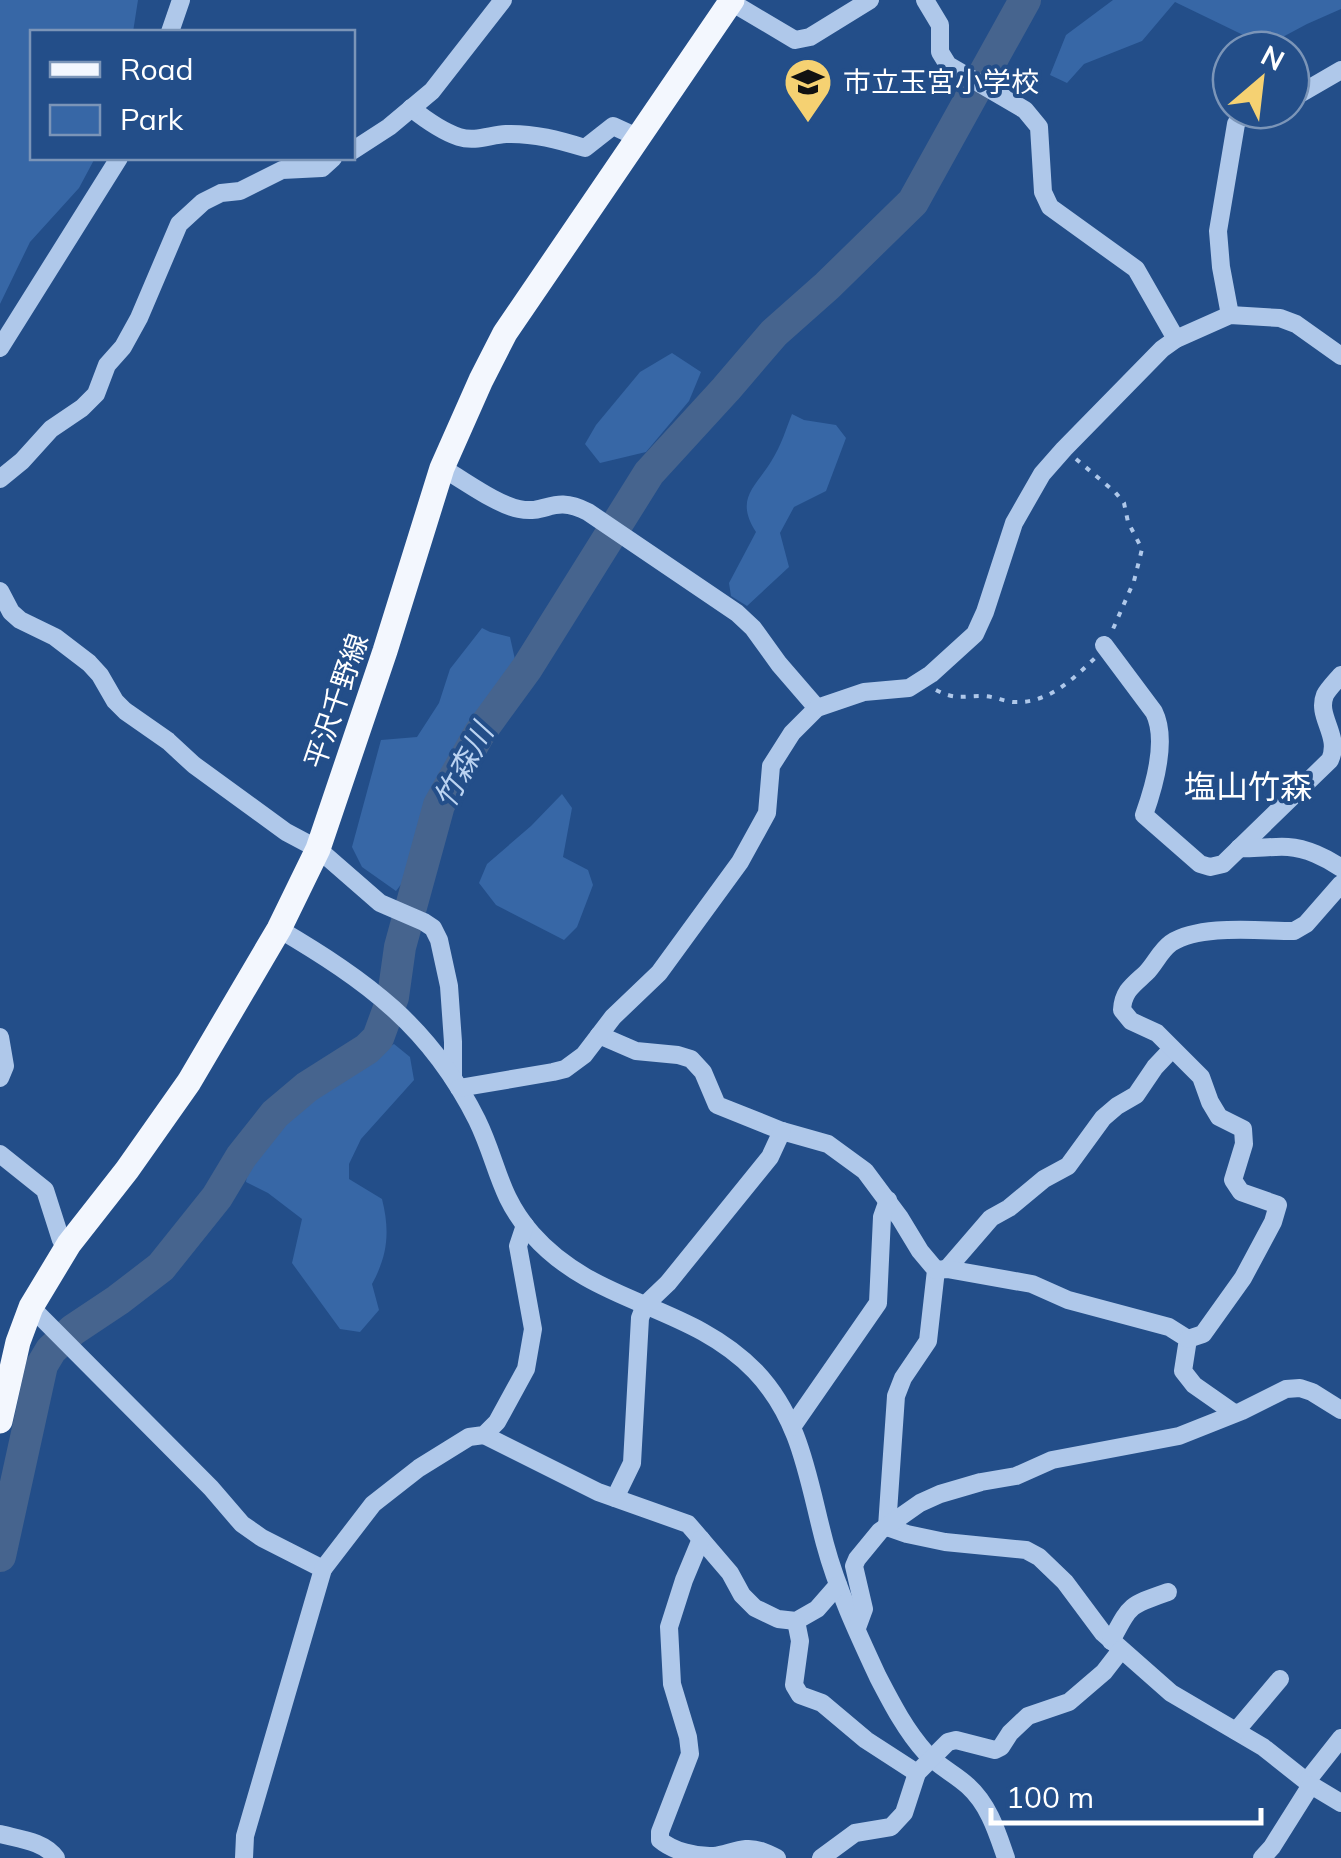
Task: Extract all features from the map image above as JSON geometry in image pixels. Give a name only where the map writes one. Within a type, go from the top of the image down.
[{"type":"main road","name":"平沢千野線","points":[[0,1421],[30,1307],[70,1244],[189,1082],[279,929],[318,849],[442,468],[505,332],[731,1]]},
{"type":"street","points":[[171,30],[181,0]]},
{"type":"street","points":[[355,149],[432,91],[502,0]]},
{"type":"street","points":[[731,1],[795,40],[810,37],[870,0]]},
{"type":"street","points":[[925,0],[940,25],[940,52],[948,65],[1025,110],[1039,127],[1043,192],[1050,208],[1136,269],[1176,339]]},
{"type":"street","points":[[1311,87],[1341,70]]},
{"type":"street","points":[[411,108],[431,124],[460,138],[474,140],[506,134],[545,136],[585,148],[613,126],[636,137]]},
{"type":"street","points":[[1230,315],[1218,231],[1235,130]]},
{"type":"street","points":[[0,348],[118,160]]},
{"type":"street","points":[[0,480],[96,394],[107,365],[139,318],[179,224],[203,202],[220,194],[240,191],[282,170],[322,168],[331,160]]},
{"type":"street","points":[[456,1084],[565,1069],[584,1055],[613,1017],[660,973],[740,862],[767,813],[768,779],[774,759],[792,733],[817,708],[864,692],[908,688],[960,649],[974,634],[985,612],[1014,522],[1042,474],[1162,349],[1230,315],[1280,318],[1296,324],[1341,356]]},
{"type":"street","points":[[442,468],[520,509],[571,503],[588,512],[754,628],[817,708]]},
{"type":"street","points":[[0,591],[11,612],[55,637],[88,663],[125,711],[194,765],[286,832],[318,849],[380,902],[432,928],[439,940],[449,986],[456,1084]]},
{"type":"street","points":[[1104,646],[1159,722],[1157,779],[1144,815],[1200,864],[1210,867],[1223,864],[1330,760],[1335,750],[1323,708],[1325,694],[1341,676]]},
{"type":"street","points":[[1239,848],[1290,847],[1328,859],[1341,868]]},
{"type":"street","points":[[1188,1339],[1203,1334],[1244,1278],[1278,1205],[1241,1192],[1233,1180],[1244,1144],[1244,1129],[1219,1117],[1200,1078],[1157,1034],[1130,1021],[1122,1010],[1122,999],[1172,942],[1206,932],[1294,932],[1341,884]]},
{"type":"street","points":[[279,929],[368,986],[407,1019],[432,1048],[479,1124],[511,1208],[552,1256],[599,1286],[690,1324],[733,1351],[780,1402],[806,1463],[838,1585],[878,1676],[908,1732],[986,1807],[1006,1858]]},
{"type":"street","points":[[599,1035],[636,1051],[691,1060],[703,1072],[717,1105],[828,1144],[865,1171],[920,1251],[942,1269],[1032,1284],[1068,1300],[1169,1327],[1188,1339]]},
{"type":"street","points":[[0,1037],[5,1066],[0,1078]]},
{"type":"street","points":[[886,1527],[896,1396],[928,1340],[942,1269],[991,1218],[1044,1178],[1068,1166],[1103,1118],[1136,1096],[1154,1067],[1172,1049]]},
{"type":"street","points":[[615,1498],[632,1463],[640,1318],[644,1305],[668,1283],[770,1157],[782,1131]]},
{"type":"street","points":[[0,1154],[45,1190],[61,1240],[70,1244]]},
{"type":"street","points":[[792,1426],[878,1303],[882,1217],[888,1200]]},
{"type":"street","points":[[244,1858],[244,1836],[323,1569],[373,1504],[419,1468],[469,1438],[484,1435],[497,1422],[526,1369],[533,1329],[518,1246],[525,1226]]},
{"type":"street","points":[[30,1307],[212,1488],[242,1524],[323,1569]]},
{"type":"street","points":[[1188,1339],[1182,1371],[1234,1414]]},
{"type":"street","points":[[857,1628],[864,1609],[854,1566],[880,1532],[920,1503],[981,1482],[1016,1476],[1065,1457],[1179,1436],[1286,1389],[1312,1392],[1341,1410]]},
{"type":"street","points":[[484,1435],[598,1492],[688,1524],[730,1573],[742,1596],[754,1608],[778,1619],[796,1621],[817,1609],[838,1585]]},
{"type":"street","points":[[886,1527],[945,1542],[1026,1550],[1039,1557],[1065,1582],[1103,1633],[1172,1693],[1263,1747],[1341,1802]]},
{"type":"street","points":[[701,1539],[669,1627],[672,1684],[690,1754],[660,1832],[660,1850],[715,1856],[746,1849],[777,1858]]},
{"type":"street","points":[[821,1858],[854,1833],[891,1826],[904,1814],[918,1774],[948,1742],[956,1740],[994,1750],[1028,1716],[1069,1702],[1104,1672],[1128,1610],[1168,1592]]},
{"type":"street","points":[[796,1621],[800,1642],[794,1685],[800,1695],[822,1704],[866,1740],[918,1774]]},
{"type":"street","points":[[1236,1732],[1280,1678]]},
{"type":"street","points":[[1262,1858],[1341,1738]]},
{"type":"street","points":[[0,1834],[38,1844],[52,1851],[56,1858]]},
{"type":"path","points":[[918,682],[960,698],[981,696],[1013,702],[1044,698],[1094,660],[1104,646],[1134,582],[1142,549],[1116,492],[1064,449]]},
{"type":"green space","points":[[0,0],[138,0],[133,30],[30,30],[30,160],[94,160],[79,188],[30,242],[0,304]]},
{"type":"green space","points":[[1113,0],[1341,0],[1341,9],[1296,30],[1233,30],[1175,2],[1142,41],[1084,64],[1067,83],[1050,75],[1066,35]]},
{"type":"green space","points":[[672,353],[701,372],[689,401],[646,452],[600,463],[585,444],[596,425],[640,372]]},
{"type":"green space","points":[[792,414],[836,425],[846,438],[826,491],[794,507],[780,533],[789,567],[747,606],[731,596],[729,583],[756,532],[747,501],[778,449]]},
{"type":"green space","points":[[482,628],[510,637],[516,664],[459,755],[421,831],[415,866],[396,891],[362,867],[352,847],[381,740],[417,737],[439,703],[450,669]]},
{"type":"green space","points":[[562,794],[572,808],[563,857],[588,870],[593,885],[577,927],[564,940],[496,905],[479,883],[487,864]]},
{"type":"green space","points":[[394,1044],[410,1057],[414,1080],[361,1139],[349,1164],[349,1179],[382,1199],[385,1211],[384,1253],[372,1284],[379,1310],[360,1332],[340,1329],[292,1263],[302,1219],[246,1182],[249,1161],[319,1089]]},
{"type":"waterway","name":"竹森川","points":[[0,1556],[42,1365],[51,1350],[161,1267],[217,1197],[241,1157],[275,1114],[378,1038],[393,997],[400,947],[439,805],[479,734],[527,668],[649,473],[774,333],[913,202],[1025,0]]},
{"type":"place","name":"市立玉宮小学校","points":[[808,124]]},
{"type":"district","name":"塩山竹森","points":[[1248,787]]}]
